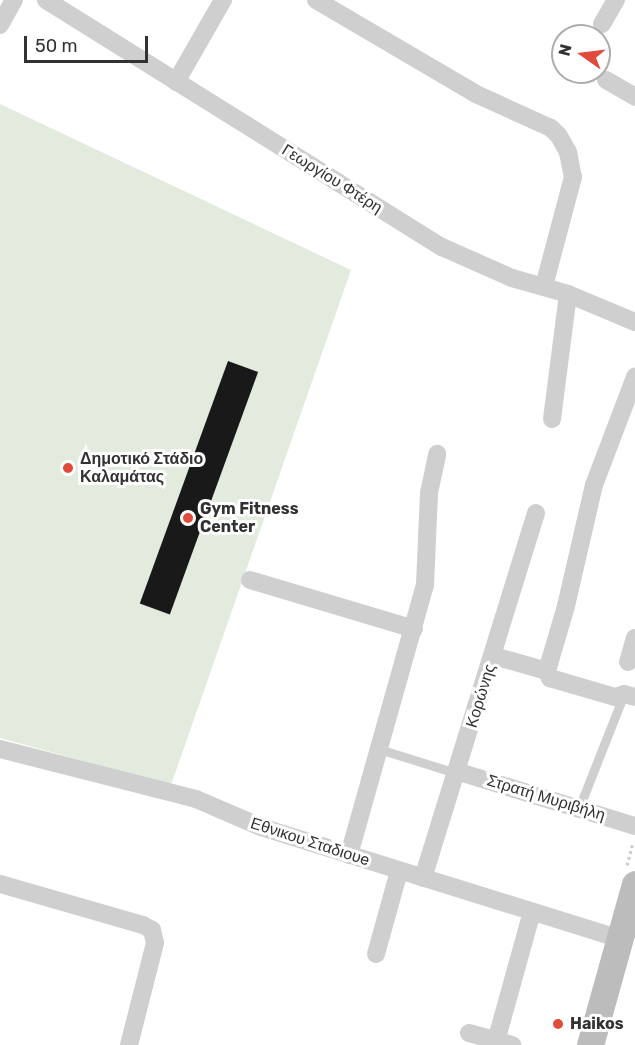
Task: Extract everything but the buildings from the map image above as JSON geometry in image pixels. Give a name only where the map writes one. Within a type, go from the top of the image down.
[{"type":"main road","points":[[590,1045],[635,884]]},
{"type":"street","points":[[0,25],[14,0]]},
{"type":"street","name":"Γεωργίου Φτέρη","points":[[46,0],[442,247],[474,264],[568,294],[635,322]]},
{"type":"street","points":[[176,82],[223,0]]},
{"type":"street","points":[[602,24],[616,0]]},
{"type":"street","points":[[320,1],[476,94],[551,128],[559,136],[568,152],[573,177],[544,286]]},
{"type":"street","points":[[611,83],[635,97]]},
{"type":"street","points":[[552,419],[568,294]]},
{"type":"street","points":[[629,696],[615,697],[550,678],[547,671],[566,606],[594,484],[635,377]]},
{"type":"street","points":[[349,855],[425,585],[429,493],[437,453]]},
{"type":"street","name":"Κορώνης","points":[[423,878],[494,656],[536,513]]},
{"type":"street","points":[[250,580],[414,629]]},
{"type":"street","points":[[628,662],[635,638]]},
{"type":"street","points":[[494,656],[547,671]]},
{"type":"street","name":"Εθνικου Σταδιουe","points":[[0,749],[196,799],[244,821],[620,939]]},
{"type":"street","name":"Στρατή Μυριβήλη","points":[[456,772],[635,826]]},
{"type":"street","points":[[376,954],[399,871]]},
{"type":"street","points":[[0,884],[146,926],[154,932],[156,943],[129,1045]]},
{"type":"street","points":[[469,1033],[501,1044],[532,912]]},
{"type":"lane","points":[[579,808],[629,696]]},
{"type":"lane","points":[[379,750],[456,772]]},
{"type":"shaded area","name":"Δημοτικό Στάδιο Καλαμάτας","points":[[0,104],[351,270],[171,785],[0,738]]},
{"type":"place","name":"Δημοτικό Στάδιο Καλαμάτας","points":[[68,468]]},
{"type":"place","name":"Gym Fitness Center","points":[[188,518]]},
{"type":"place","name":"Haikos","points":[[558,1024]]}]
